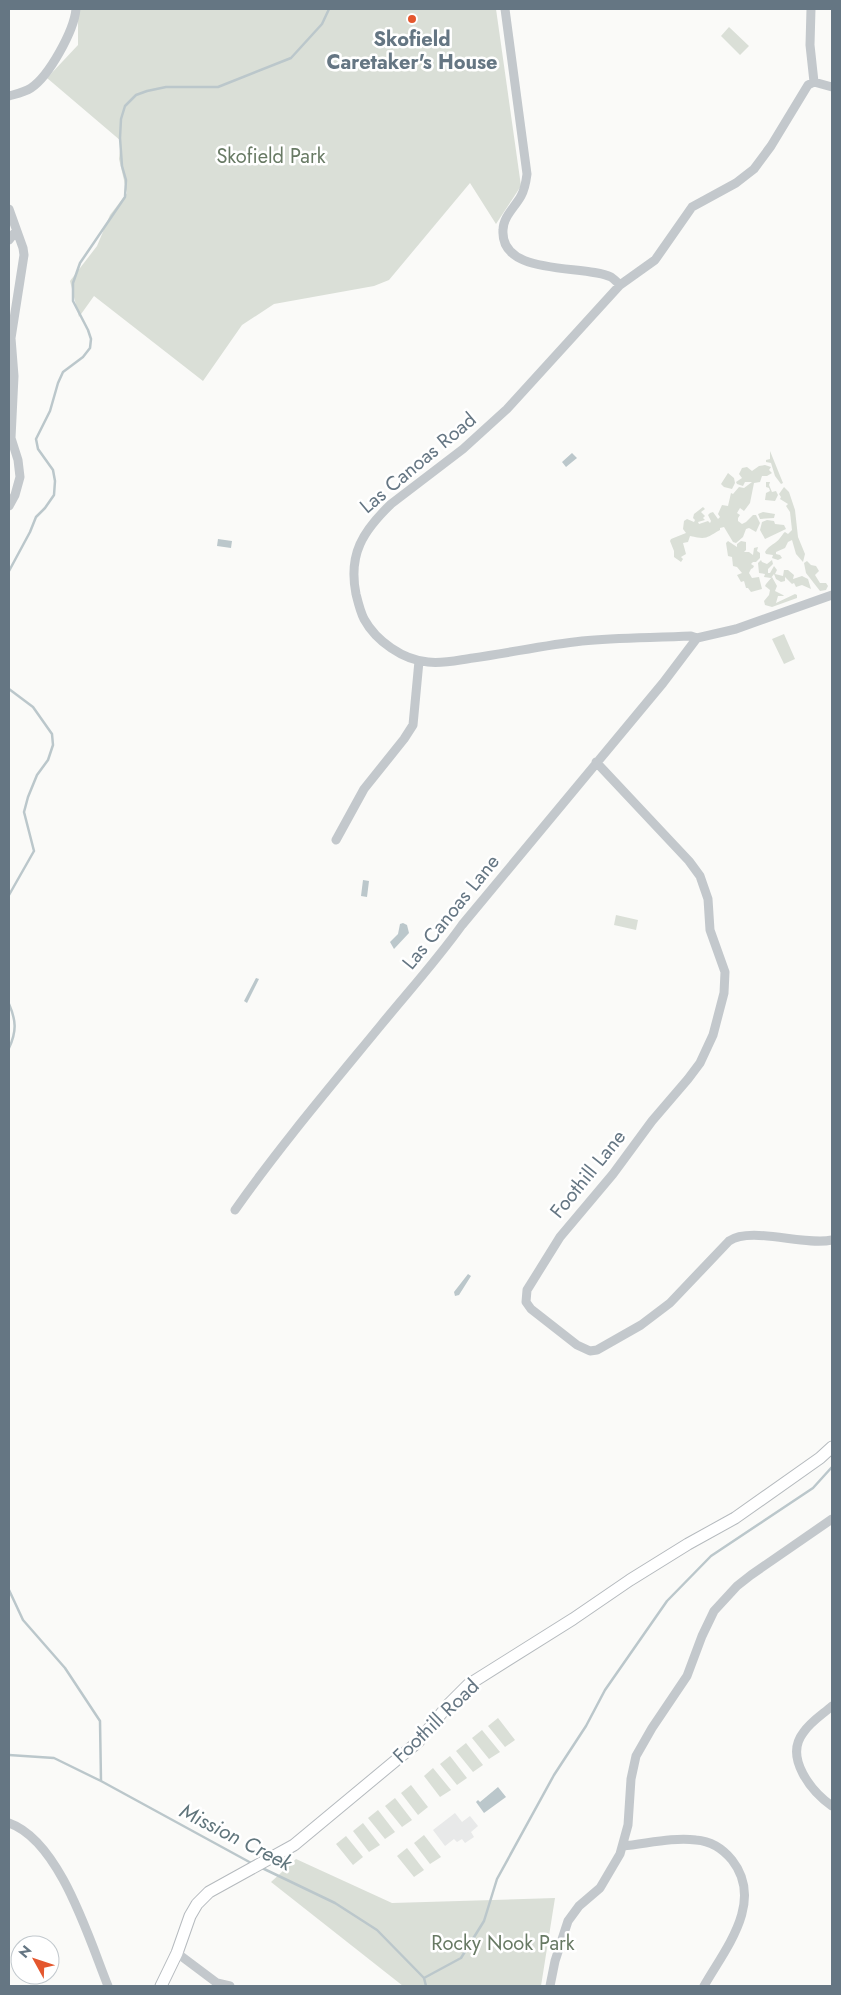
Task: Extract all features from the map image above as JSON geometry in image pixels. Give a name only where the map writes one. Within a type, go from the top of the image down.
[{"type":"main road","name":"Foothill Road","points":[[161,1986],[177,1953],[190,1916],[197,1904],[209,1892],[294,1845],[418,1742],[449,1704],[468,1685],[573,1619],[630,1580],[688,1544],[735,1518],[820,1458],[832,1447]]},
{"type":"street","points":[[9,96],[29,90],[43,77],[68,34],[76,9]]},
{"type":"street","points":[[505,9],[527,174],[522,194],[504,223],[504,240],[510,250],[528,262],[541,266],[606,276],[620,285]]},
{"type":"street","points":[[811,9],[810,45],[814,82],[832,87]]},
{"type":"street","name":"Las Canoas Road","points":[[814,82],[808,85],[800,95],[758,165],[736,183],[692,207],[655,260],[620,285],[507,409],[463,449],[390,504],[364,535],[355,557],[353,580],[361,612],[371,629],[395,650],[419,661],[443,662],[580,641],[619,638],[697,638],[736,628],[832,595]]},
{"type":"street","points":[[9,209],[23,248],[24,263],[11,338],[14,369],[11,438],[18,460],[20,477],[15,495],[9,506]]},
{"type":"street","points":[[9,240],[16,230]]},
{"type":"street","name":"Las Canoas Lane","points":[[235,1210],[308,1115],[439,956],[462,925],[663,683],[697,638]]},
{"type":"street","points":[[336,840],[364,789],[404,739],[412,725],[419,661]]},
{"type":"street","name":"Foothill Lane","points":[[596,762],[689,861],[700,876],[708,898],[710,930],[725,972],[724,993],[713,1035],[700,1063],[652,1121],[608,1180],[560,1237],[527,1290],[526,1302],[531,1309],[577,1345],[590,1351],[597,1350],[656,1315],[684,1290],[729,1241],[737,1237],[765,1237],[810,1242],[832,1240]]},
{"type":"street","points":[[550,1986],[555,1961],[568,1921],[579,1906],[600,1888],[608,1878],[622,1846],[628,1825],[636,1756],[652,1728],[687,1676],[714,1611],[736,1586],[832,1519]]},
{"type":"street","points":[[832,1706],[803,1733],[798,1741],[797,1752],[804,1775],[810,1785],[832,1806]]},
{"type":"street","points":[[9,1823],[39,1843],[61,1874],[108,1986]]},
{"type":"street","points":[[622,1846],[694,1840],[720,1849],[734,1863],[743,1883],[743,1913],[735,1932],[704,1986]]},
{"type":"street","points":[[177,1953],[217,1983],[230,1986]]},
{"type":"shaded area","points":[[572,453],[577,458],[566,467],[562,462]]},
{"type":"shaded area","points":[[218,539],[232,541],[231,548],[217,546]]},
{"type":"shaded area","points":[[363,880],[369,881],[367,897],[361,896]]},
{"type":"shaded area","points":[[400,924],[407,925],[409,933],[394,949],[390,942],[398,934]]},
{"type":"shaded area","points":[[256,978],[259,979],[247,1003],[244,1001]]},
{"type":"shaded area","points":[[468,1274],[471,1276],[459,1295],[455,1296],[454,1292]]},
{"type":"shaded area","points":[[498,1787],[506,1797],[484,1813],[476,1802],[478,1800],[480,1802]]},
{"type":"shaded area","points":[[455,1813],[462,1822],[470,1816],[478,1826],[471,1832],[474,1837],[465,1843],[462,1839],[457,1842],[454,1839],[445,1846],[433,1830]]},
{"type":"green space","name":"Skofield Park","points":[[78,9],[496,9],[521,186],[496,224],[470,183],[389,280],[374,286],[274,304],[242,325],[203,381],[94,296],[79,317],[70,281],[97,246],[110,215],[127,193],[119,159],[121,141],[47,78],[78,45]]},
{"type":"green space","points":[[729,27],[749,46],[740,55],[721,36]]},
{"type":"green space","points":[[770,451],[783,483],[781,484],[775,476],[771,463],[766,462],[766,460],[770,459]]},
{"type":"green space","points":[[759,466],[771,467],[769,470],[772,473],[762,476],[760,482],[754,483],[750,503],[744,511],[740,508],[737,513],[740,515],[738,521],[742,524],[753,515],[756,515],[760,523],[756,532],[749,528],[746,529],[743,537],[736,543],[733,542],[724,527],[706,538],[690,536],[688,542],[683,543],[686,554],[681,557],[683,559],[681,562],[674,557],[670,541],[686,533],[683,529],[684,521],[687,519],[694,522],[694,514],[703,507],[705,509],[701,512],[705,516],[703,518],[705,520],[698,522],[699,524],[708,521],[710,523],[708,515],[713,512],[718,519],[722,505],[728,506],[731,493],[733,494],[739,487],[744,488],[752,482],[745,482],[743,486],[737,484],[736,482],[742,478],[739,474],[742,468],[747,467],[752,471]]},
{"type":"green space","points":[[728,473],[734,478],[735,483],[732,489],[721,484]]},
{"type":"green space","points":[[766,482],[770,482],[769,485],[772,492],[776,491],[778,495],[775,501],[765,500],[766,493],[770,491],[766,487]]},
{"type":"green space","points":[[784,487],[789,492],[795,510],[798,537],[805,554],[803,562],[796,554],[792,540],[788,542],[785,548],[776,552],[782,558],[778,560],[772,558],[773,555],[766,554],[765,552],[784,532],[788,534],[792,530],[790,512],[786,506],[788,504],[780,499],[779,494]]},
{"type":"green space","points":[[763,512],[775,514],[774,518],[760,519],[758,514]]},
{"type":"green space","points":[[767,520],[774,521],[775,524],[784,525],[786,529],[765,539],[760,530],[762,522]]},
{"type":"green space","points":[[728,541],[737,547],[737,544],[741,541],[746,542],[746,550],[744,552],[749,552],[753,555],[754,548],[758,547],[757,551],[760,553],[760,558],[751,564],[754,566],[749,573],[752,578],[759,577],[762,589],[751,592],[746,588],[744,581],[741,582],[737,575],[742,573],[737,567],[733,566],[732,557],[728,556],[726,543]]},
{"type":"green space","points":[[761,560],[767,564],[772,560],[773,564],[768,569],[768,573],[770,573],[774,566],[777,570],[775,574],[783,576],[784,570],[788,570],[794,575],[793,579],[802,576],[808,579],[811,589],[802,585],[796,587],[794,583],[792,584],[785,577],[785,581],[781,582],[776,579],[774,574],[771,578],[764,577],[765,574],[759,573],[758,563]]},
{"type":"green space","points":[[807,561],[811,565],[816,566],[819,571],[815,575],[820,583],[826,583],[828,586],[826,590],[820,591],[806,573],[804,563]]},
{"type":"green space","points":[[772,577],[777,586],[775,591],[784,596],[778,596],[776,603],[795,594],[797,598],[772,607],[765,605],[764,601],[769,595],[770,590],[765,586]]},
{"type":"green space","points":[[784,634],[795,659],[784,664],[772,639]]},
{"type":"green space","points":[[616,915],[638,920],[636,930],[614,925]]},
{"type":"green space","points":[[498,1718],[515,1740],[505,1747],[488,1726]]},
{"type":"green space","points":[[482,1730],[500,1752],[489,1759],[472,1738]]},
{"type":"green space","points":[[466,1743],[483,1765],[473,1772],[456,1751]]},
{"type":"green space","points":[[450,1756],[467,1778],[457,1785],[440,1764]]},
{"type":"green space","points":[[433,1768],[451,1790],[440,1797],[424,1776]]},
{"type":"green space","points":[[411,1785],[428,1807],[418,1815],[401,1793]]},
{"type":"green space","points":[[395,1798],[412,1820],[402,1827],[385,1806]]},
{"type":"green space","points":[[378,1810],[395,1832],[385,1839],[368,1818]]},
{"type":"green space","points":[[363,1823],[380,1845],[369,1852],[353,1831]]},
{"type":"green space","points":[[424,1835],[441,1857],[430,1864],[414,1843]]},
{"type":"green space","points":[[346,1836],[363,1857],[353,1865],[336,1844]]},
{"type":"green space","points":[[407,1848],[424,1870],[414,1877],[397,1856]]},
{"type":"green space","name":"Rocky Nook Park","points":[[296,1859],[392,1903],[555,1898],[541,1986],[403,1986],[271,1882]]},
{"type":"waterway","points":[[9,571],[36,517],[54,495],[55,481],[53,470],[38,449],[36,439],[50,411],[63,372],[83,357],[90,348],[91,339],[88,330],[73,301],[73,283],[80,263],[125,197],[126,180],[122,166],[120,138],[121,119],[125,106],[136,95],[147,91],[166,87],[218,87],[291,58],[322,24],[329,9]]},
{"type":"waterway","points":[[9,689],[33,707],[52,734],[53,745],[48,760],[37,775],[24,812],[34,851],[9,895]]},
{"type":"waterway","points":[[9,1004],[15,1026],[9,1048]]},
{"type":"waterway","points":[[424,1978],[461,1958],[484,1921],[497,1879],[554,1775],[586,1726],[605,1690],[667,1601],[711,1556],[813,1488],[832,1467]]},
{"type":"waterway","points":[[9,1590],[23,1620],[65,1668],[100,1721],[101,1781]]},
{"type":"waterway","name":"Mission Creek","points":[[9,1755],[54,1758],[101,1781],[253,1864]]},
{"type":"waterway","name":"Mission Creek","points":[[260,1867],[335,1903],[377,1930],[424,1978],[426,1986]]},
{"type":"place","name":"Skofield Caretaker's House","points":[[412,19]]}]
